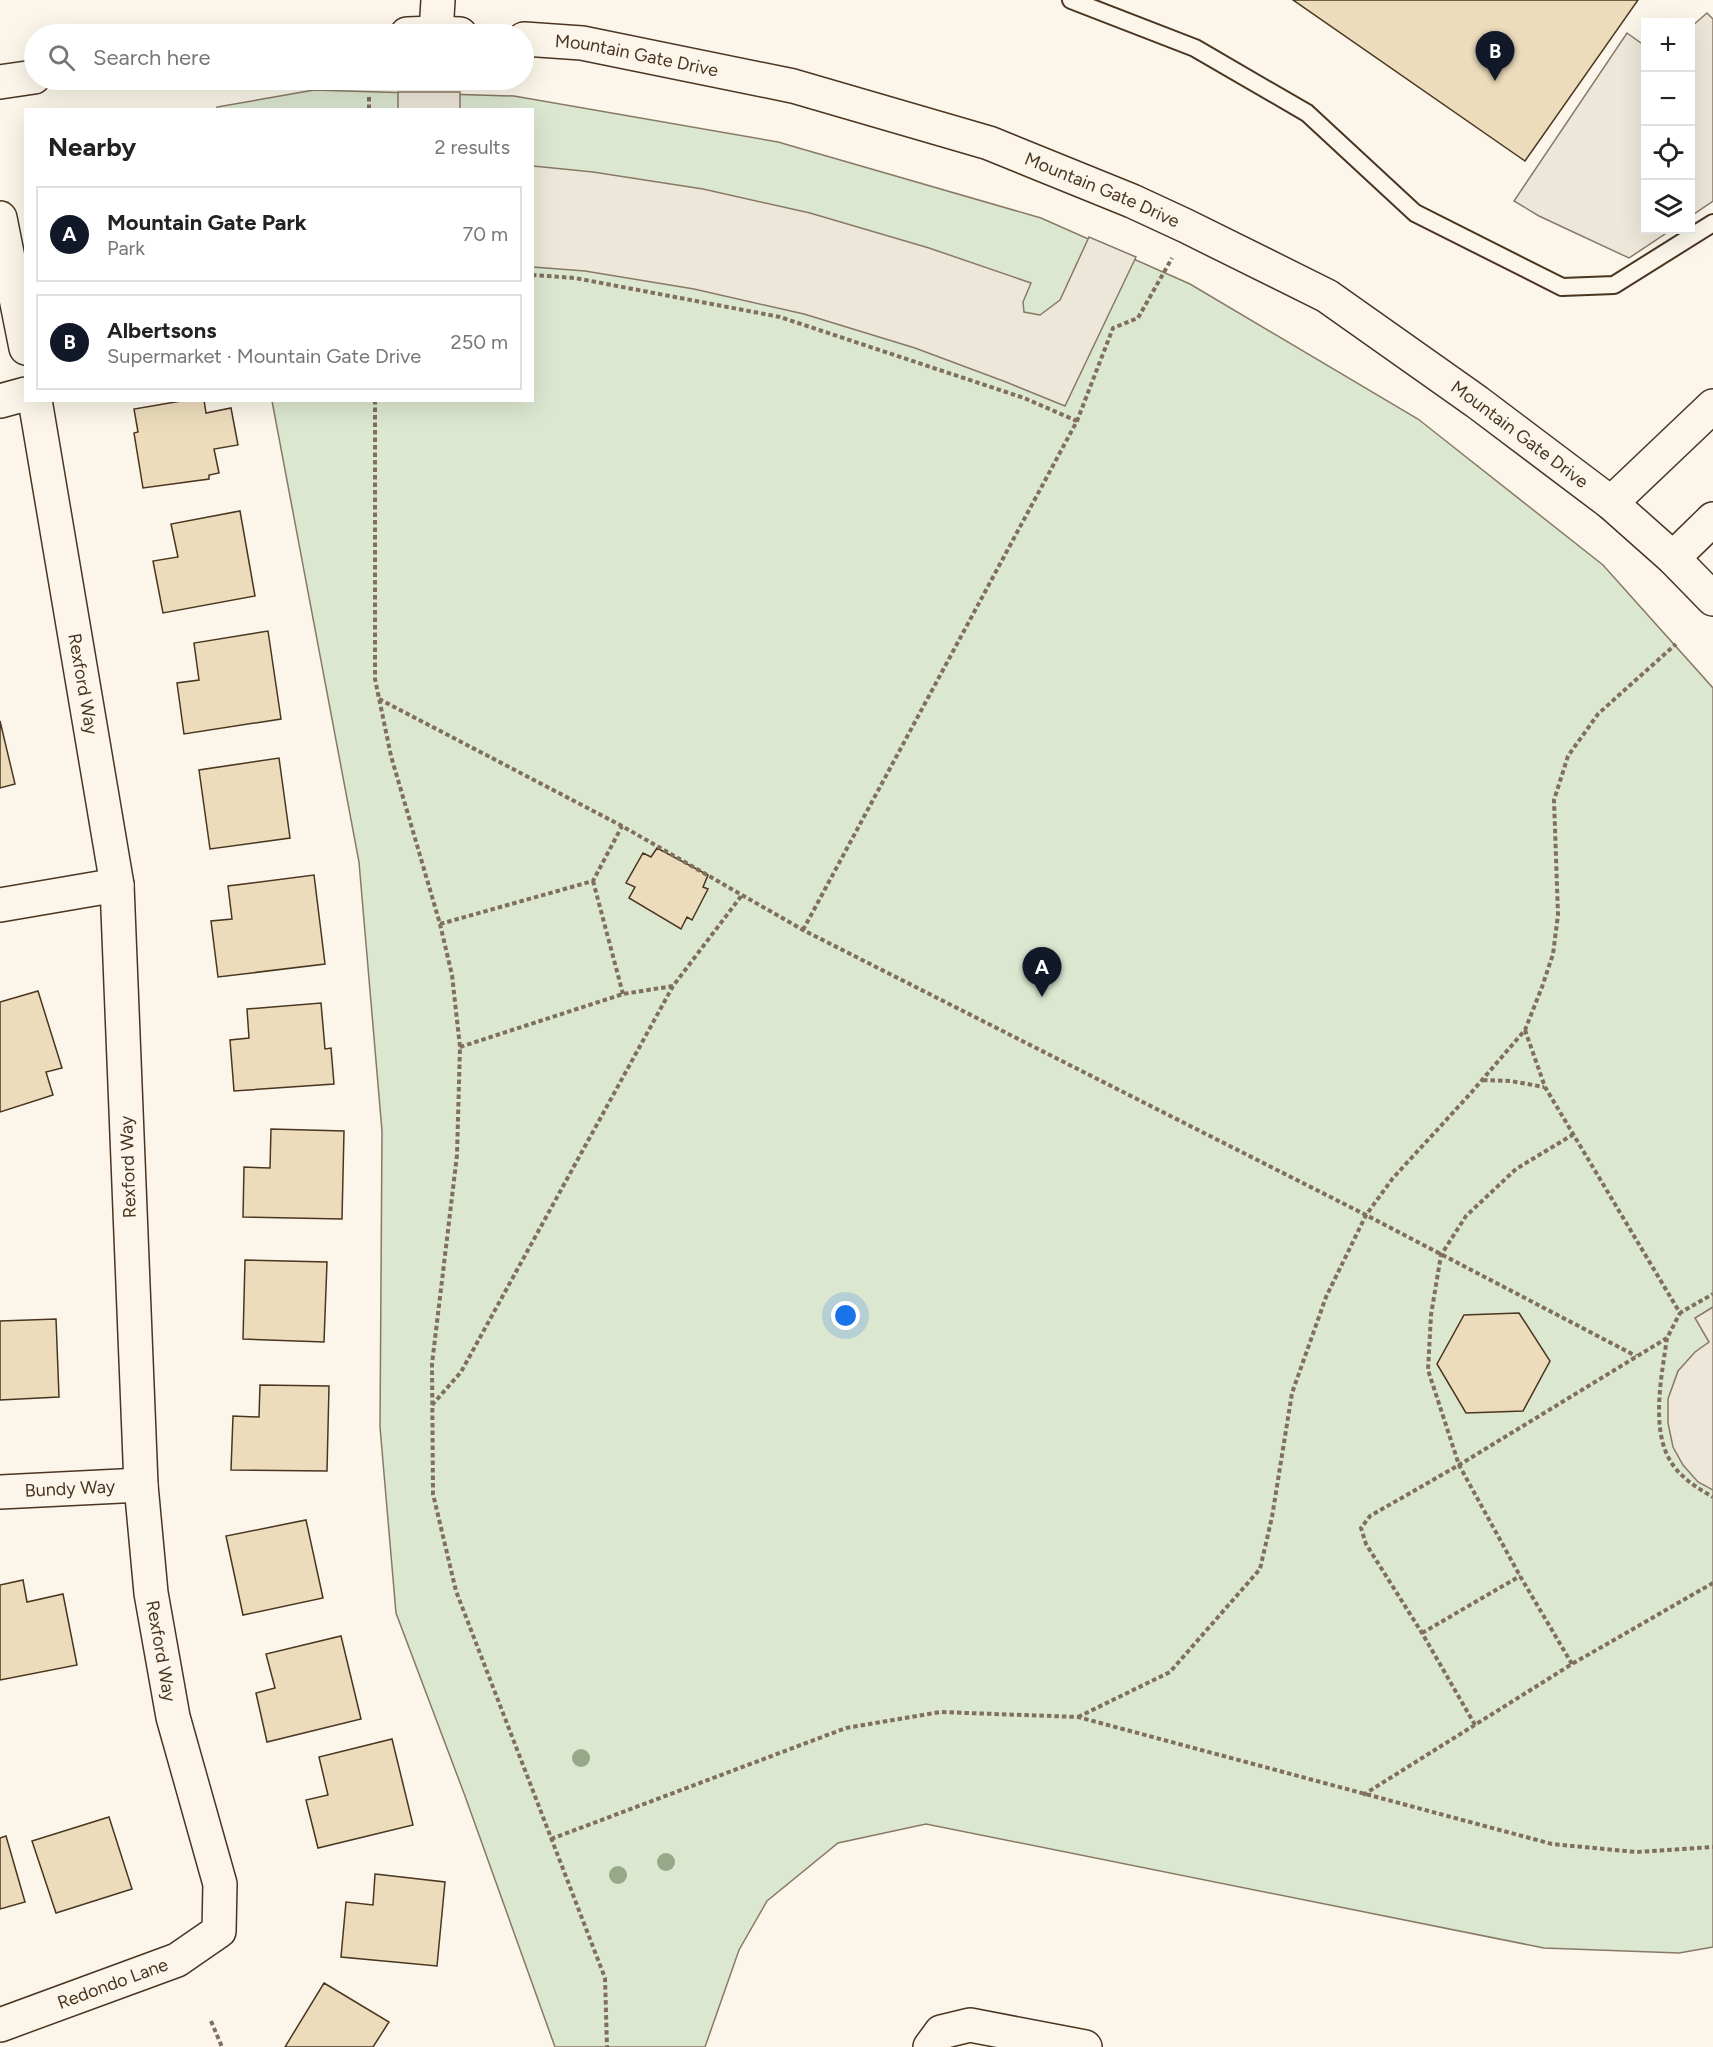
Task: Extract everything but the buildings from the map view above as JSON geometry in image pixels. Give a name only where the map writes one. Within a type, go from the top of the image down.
[{"type":"street","points":[[435,24],[438,0]]},
{"type":"street","name":"Mountain Gate Drive","points":[[534,40],[582,43],[793,86],[989,143],[1186,226],[1328,296],[1477,402],[1611,503],[1673,558],[1713,599]]},
{"type":"street","points":[[0,82],[24,78]]},
{"type":"street","points":[[0,218],[24,338]]},
{"type":"street","points":[[0,401],[24,395]]},
{"type":"street","name":"Rexford Way","points":[[36,402],[117,885],[141,1485],[151,1593],[173,1717],[220,1884],[219,1931]]},
{"type":"street","points":[[1611,503],[1713,406]]},
{"type":"street","points":[[1673,558],[1713,519]]},
{"type":"street","points":[[0,904],[117,885]]},
{"type":"street","name":"Bundy Way","points":[[0,1492],[141,1485]]},
{"type":"street","name":"Redondo Lane","points":[[0,2025],[177,1960],[219,1931]]},
{"type":"street","points":[[935,2040],[970,2025],[1084,2047]]},
{"type":"lane","points":[[1071,0],[1195,48],[1307,113],[1415,213],[1562,287],[1614,285],[1713,222]]},
{"type":"path","points":[[369,97],[369,108]]},
{"type":"path","points":[[803,930],[1077,421],[1113,328],[1138,318],[1168,267],[1186,226]]},
{"type":"path","points":[[534,275],[575,278],[780,317],[1024,398],[1077,421]]},
{"type":"path","points":[[375,402],[375,679],[391,756],[440,924],[452,975],[460,1047],[457,1155],[432,1364],[433,1494],[456,1591],[605,1978],[607,2047]]},
{"type":"path","points":[[1078,1717],[1170,1672],[1260,1569],[1272,1517],[1292,1393],[1326,1297],[1366,1215],[1393,1178],[1525,1030],[1542,987],[1553,954],[1558,915],[1554,801],[1568,756],[1598,714],[1676,644]]},
{"type":"path","points":[[379,698],[622,826],[803,930],[1366,1215],[1636,1356]]},
{"type":"path","points":[[622,826],[593,881],[623,994]]},
{"type":"path","points":[[440,924],[593,881]]},
{"type":"path","points":[[432,1406],[461,1372],[673,986],[742,895]]},
{"type":"path","points":[[460,1047],[623,994],[673,986]]},
{"type":"path","points":[[1525,1030],[1545,1087],[1680,1313]]},
{"type":"path","points":[[1482,1080],[1511,1080],[1545,1087]]},
{"type":"path","points":[[1572,1664],[1459,1465],[1428,1370],[1431,1315],[1441,1255],[1466,1216],[1516,1169],[1574,1134]]},
{"type":"path","points":[[1713,1294],[1680,1313],[1667,1338],[1659,1394],[1660,1432],[1670,1462],[1691,1485],[1713,1497]]},
{"type":"path","points":[[1475,1725],[1422,1633],[1366,1544],[1361,1528],[1370,1516],[1459,1465],[1667,1338]]},
{"type":"path","points":[[1422,1633],[1520,1576]]},
{"type":"path","points":[[1363,1795],[1572,1664],[1713,1583]]},
{"type":"path","points":[[551,1839],[846,1728],[940,1712],[1078,1717],[1552,1844],[1636,1852],[1713,1847]]},
{"type":"path","points":[[211,2021],[222,2047]]},
{"type":"green space","points":[[314,90],[514,96],[778,142],[1041,218],[1190,284],[1418,419],[1603,565],[1713,688],[1713,1947],[1679,1953],[1544,1948],[926,1824],[838,1843],[767,1901],[739,1950],[705,2047],[555,2047],[465,1796],[396,1613],[380,1427],[382,1131],[359,862],[272,402],[534,402],[534,108],[217,107]]},
{"type":"shaded area","points":[[1707,13],[1713,19],[1713,201],[1695,213],[1695,72],[1695,24]]},
{"type":"shaded area","points":[[1627,33],[1641,43],[1641,234],[1665,234],[1629,258],[1539,216],[1514,201]]},
{"type":"shaded area","points":[[398,92],[460,92],[460,108],[398,108]]},
{"type":"shaded area","points":[[534,166],[593,172],[703,189],[810,213],[929,248],[1031,283],[1023,302],[1024,312],[1040,315],[1060,300],[1089,237],[1136,257],[1065,406],[915,348],[804,314],[694,289],[585,271],[534,267]]},
{"type":"shaded area","points":[[1713,1307],[1713,1490],[1698,1482],[1683,1465],[1673,1447],[1668,1423],[1668,1399],[1678,1371],[1695,1352],[1709,1342],[1695,1318]]},
{"type":"place","name":"Albertsons","points":[[1495,81]]},
{"type":"place","name":"Mountain Gate Park","points":[[1042,997]]}]
